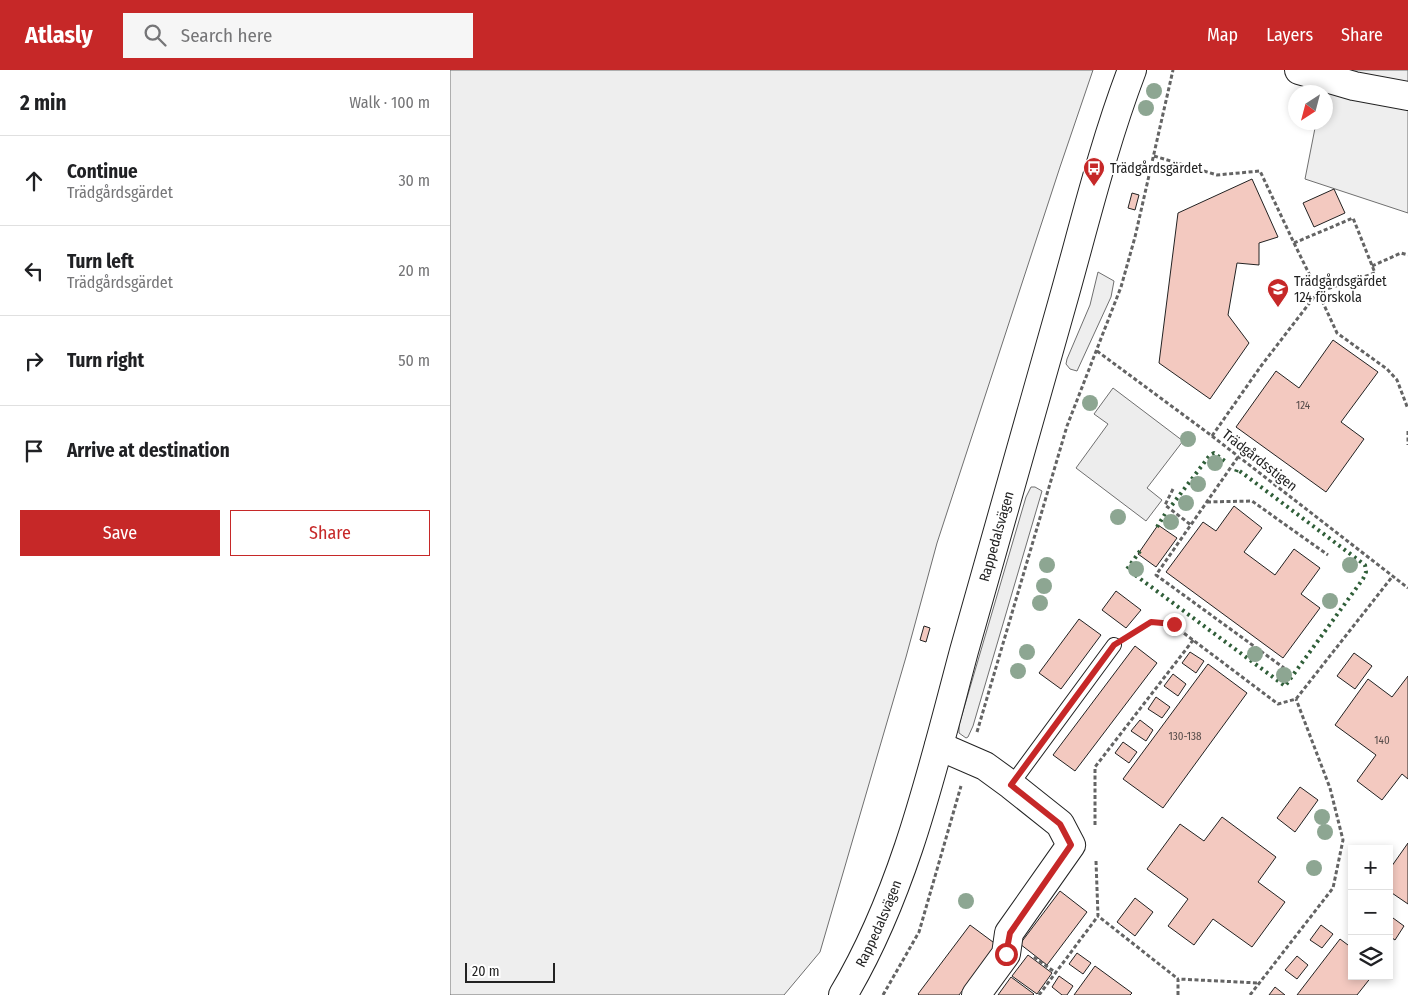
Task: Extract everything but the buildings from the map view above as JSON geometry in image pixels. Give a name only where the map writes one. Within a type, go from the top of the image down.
[{"type":"street","name":"Rappedalsvägen","points":[[843,995],[860,967],[882,920],[910,843],[939,746],[1094,187],[1132,70]]},
{"type":"street","points":[[1299,70],[1354,86],[1408,96]]},
{"type":"street","points":[[939,746],[985,766],[1011,785],[1060,824],[1071,845],[1010,933],[1006,954],[976,995]]},
{"type":"lane","points":[[1011,785],[1114,645]]},
{"type":"path","points":[[883,995],[919,932],[1068,426],[1121,287],[1154,156],[1173,70]]},
{"type":"path","points":[[1154,156],[1217,175],[1260,171],[1337,334],[1387,369],[1397,380],[1408,408]]},
{"type":"path","points":[[1212,436],[1261,366],[1318,292],[1375,273],[1353,218],[1294,243]]},
{"type":"path","points":[[1372,266],[1401,254],[1408,255]]},
{"type":"path","name":"Trädgårdsstigen","points":[[1097,351],[1212,436],[1392,577],[1407,586]]},
{"type":"path","points":[[1408,431],[1408,445]]},
{"type":"path","points":[[1238,457],[1156,575],[1284,668]]},
{"type":"path","points":[[1173,489],[1165,505],[1191,525]]},
{"type":"path","points":[[1207,502],[1252,501],[1328,555]]},
{"type":"path","points":[[1114,645],[1151,622],[1174,624],[1278,704],[1296,699],[1392,577]]},
{"type":"path","points":[[1095,831],[1095,767],[1194,639]]},
{"type":"path","points":[[1250,995],[1333,888],[1343,840],[1330,788],[1296,699]]},
{"type":"path","points":[[1039,995],[1098,916],[1096,859]]},
{"type":"path","points":[[1098,916],[1178,979],[1259,983]]},
{"type":"path","points":[[1178,979],[1178,995]]},
{"type":"shaded area","points":[[450,70],[1093,70],[937,543],[906,657],[820,952],[784,995],[450,995]]},
{"type":"shaded area","points":[[1326,70],[1408,70],[1408,213],[1305,179],[1315,130],[1333,130],[1333,85],[1323,85]]},
{"type":"shaded area","points":[[1098,272],[1114,281],[1111,297],[1077,371],[1070,369],[1066,364],[1067,359],[1090,305]]},
{"type":"shaded area","points":[[1113,388],[1183,441],[1147,488],[1162,500],[1146,521],[1076,468],[1108,424],[1094,414]]},
{"type":"shaded area","points":[[1031,487],[1042,491],[973,726],[966,738],[959,733],[959,725],[1026,497]]},
{"type":"hedge","points":[[1172,505],[1210,455],[1214,453],[1226,462]]},
{"type":"hedge","points":[[1140,551],[1127,569],[1285,686],[1363,579],[1366,572],[1365,565],[1237,469],[1235,475]]},
{"type":"hedge","points":[[1157,527],[1165,514]]},
{"type":"place","name":"Trädgårdsgärdet","points":[[1094,187]]},
{"type":"place","name":"Trädgårdsgärdet 124 förskola","points":[[1278,308]]},
{"type":"route","points":[[1006,954],[1010,933],[1071,845],[1060,824],[1011,785],[1114,645],[1151,622],[1174,624]]}]
